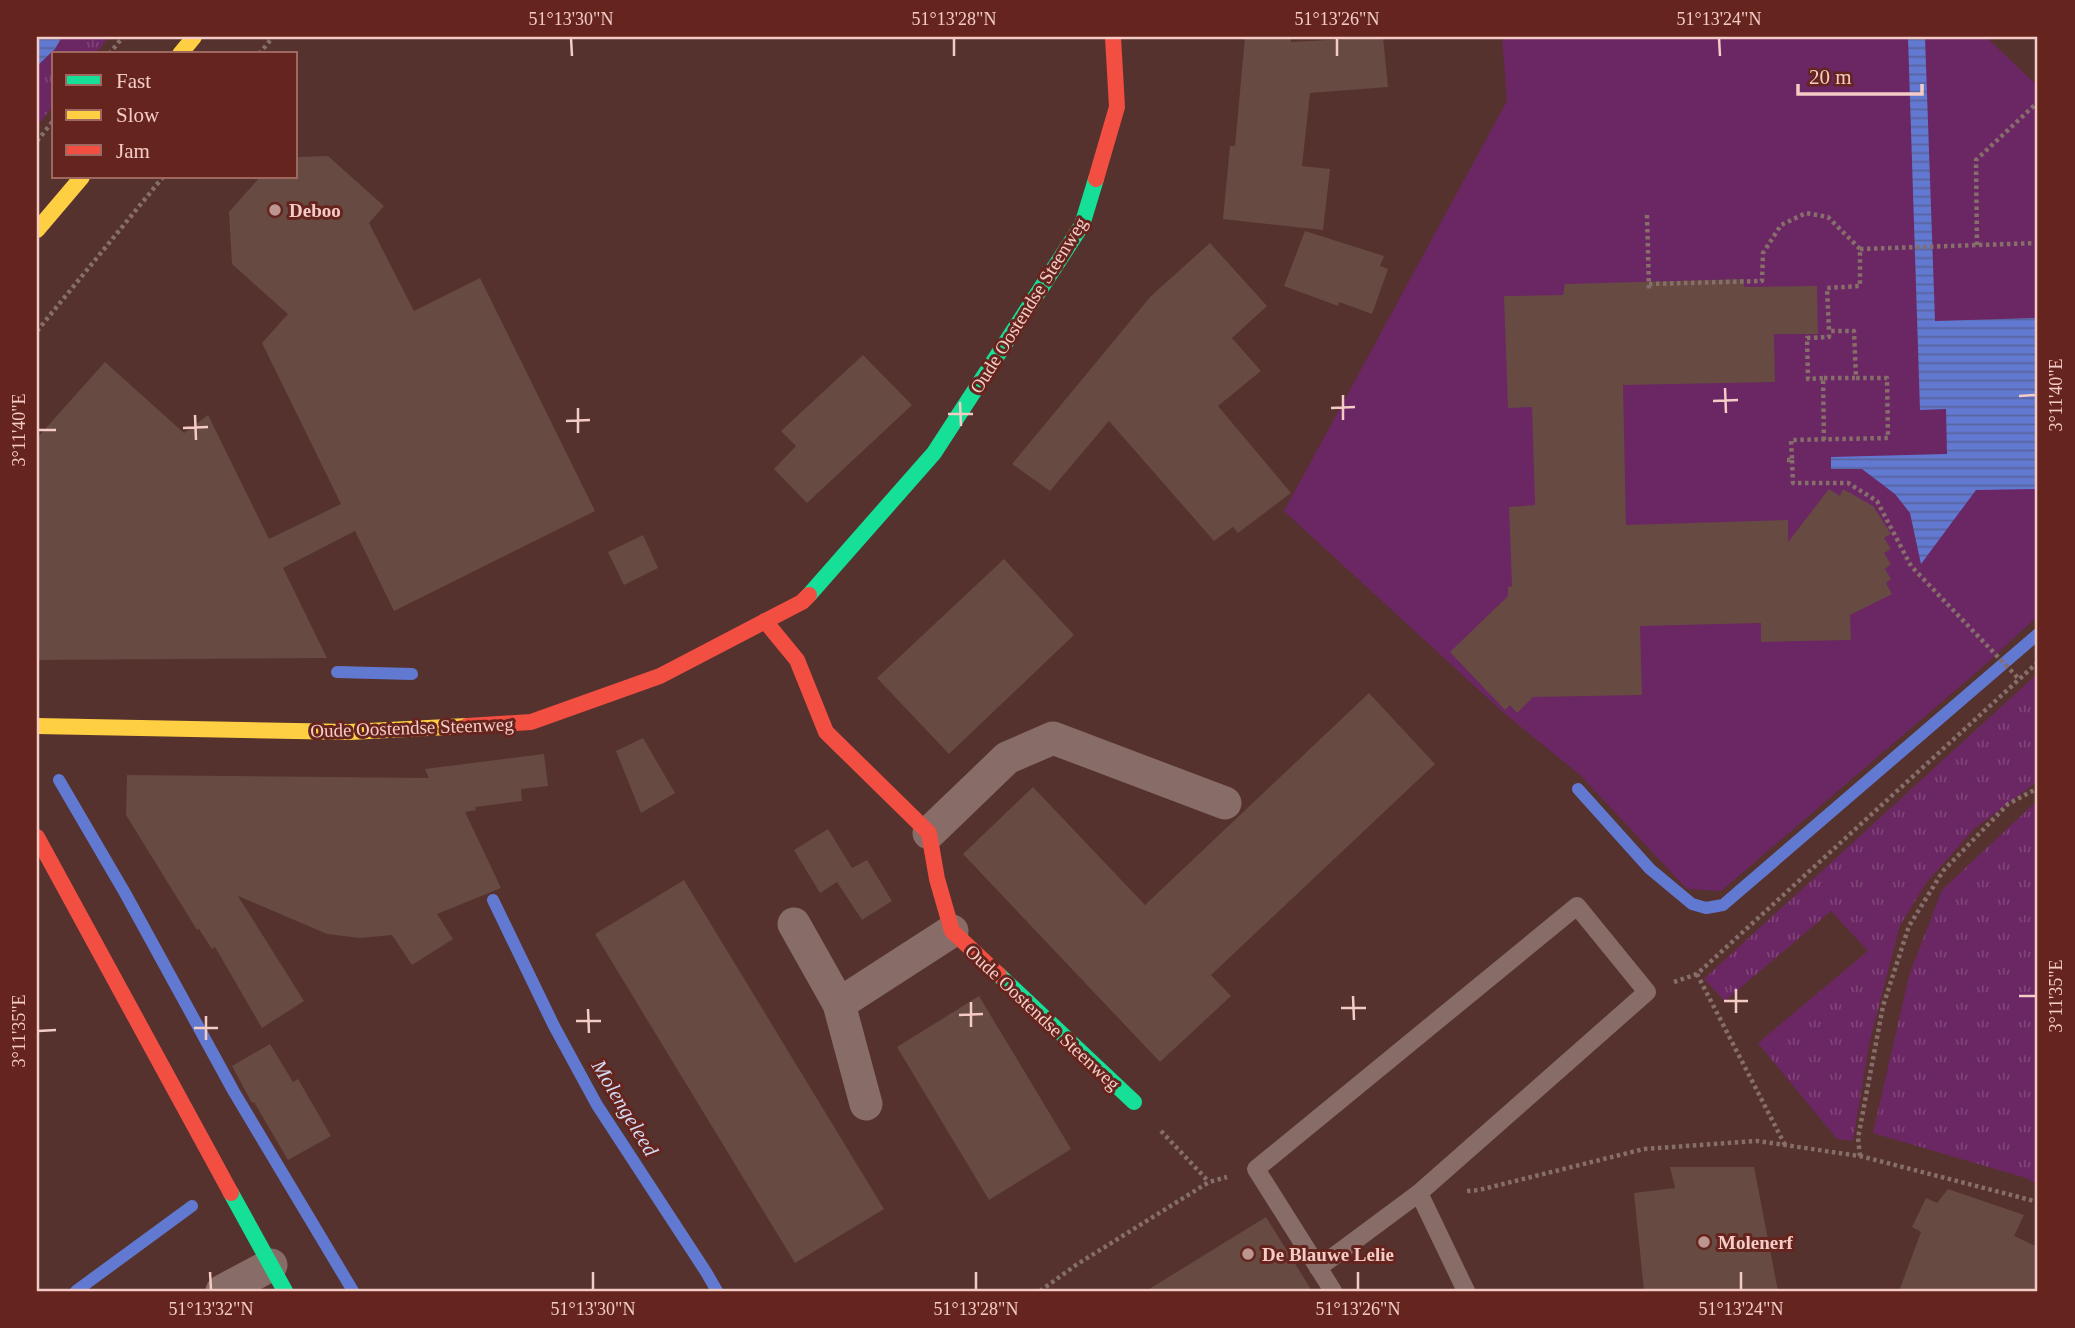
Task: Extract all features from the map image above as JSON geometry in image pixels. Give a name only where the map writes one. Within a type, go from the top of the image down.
[{"type":"street","points":[[182,52],[194,37]]},
{"type":"street","name":"Oude Oostendse Steenweg","points":[[37,726],[349,732],[531,722],[660,676],[802,602],[934,453],[1082,225],[1117,107],[1113,37]]},
{"type":"street","points":[[37,230],[81,178]]},
{"type":"street","points":[[765,621],[797,660],[826,732],[929,832],[1007,758],[1053,738],[1224,803]]},
{"type":"street","name":"Oude Oostendse Steenweg","points":[[929,832],[937,879],[952,931],[1134,1102]]},
{"type":"street","points":[[37,836],[278,1278],[222,1291]]},
{"type":"street","points":[[794,924],[839,1004],[866,1104]]},
{"type":"street","name":"Oude Oostendse Steenweg","points":[[839,1004],[952,931]]},
{"type":"lane","points":[[1318,1268],[1419,1193],[1647,992],[1577,906],[1256,1169],[1318,1268],[1333,1291]]},
{"type":"lane","points":[[1419,1193],[1466,1291]]},
{"type":"path","points":[[111,52],[123,37]]},
{"type":"path","points":[[262,52],[273,37]]},
{"type":"path","points":[[1977,245],[1976,159],[2038,102]]},
{"type":"path","points":[[37,141],[52,122]]},
{"type":"path","points":[[37,331],[162,178]]},
{"type":"path","points":[[1647,215],[1649,287],[1762,281],[1763,253],[1781,225],[1806,214],[1828,217],[1860,249],[1860,286],[1827,288],[1829,337],[1807,338],[1808,379],[1887,378],[1888,438],[1791,440],[1789,460],[1793,483],[1848,483],[1877,501],[1911,566],[2019,680]]},
{"type":"path","points":[[1860,249],[2038,243]]},
{"type":"path","points":[[1829,331],[1854,331],[1856,378]]},
{"type":"path","points":[[1823,378],[1824,440]]},
{"type":"path","points":[[1785,1145],[1697,974],[2038,662]]},
{"type":"path","points":[[1860,1156],[1858,1138],[1883,1006],[1909,926],[1943,871],[2008,804],[2038,788]]},
{"type":"path","points":[[1134,1102],[1209,1182]]},
{"type":"path","points":[[1419,1193],[1479,1190],[1644,1149],[1757,1141],[1860,1156],[2038,1202]]},
{"type":"path","points":[[1040,1291],[1076,1265],[1209,1182],[1256,1169]]},
{"type":"green space","points":[[62,37],[109,37],[97,52],[52,52],[52,107],[37,126],[37,66],[55,49]]},
{"type":"green space","points":[[1502,37],[1986,37],[2038,86],[2038,616],[1979,670],[1721,891],[1687,889],[1579,774],[1505,714],[1284,511],[1507,101]]},
{"type":"green space","points":[[2038,673],[2038,781],[1974,829],[1926,883],[1900,925],[1869,1044],[1853,1141],[1837,1139],[1758,1043],[1868,951],[1831,911],[1725,1001],[1704,979]]},
{"type":"green space","points":[[2038,800],[2038,1185],[2026,1178],[1873,1133],[1909,976],[1942,890]]},
{"type":"water","points":[[37,37],[62,37],[55,49],[37,66]]},
{"type":"water","points":[[1908,37],[1925,37],[1935,321],[2038,318],[2038,489],[1976,490],[1921,564],[1910,513],[1895,494],[1862,469],[1831,469],[1831,457],[1947,454],[1946,409],[1920,410]]},
{"type":"building","points":[[1245,37],[1291,37],[1291,42],[1383,37],[1388,87],[1310,93],[1302,166],[1330,169],[1323,230],[1223,219],[1230,146],[1235,146]]},
{"type":"building","points":[[328,156],[384,206],[369,223],[414,311],[480,278],[595,511],[394,611],[355,531],[283,568],[327,658],[37,660],[37,438],[105,362],[184,433],[208,415],[269,539],[341,504],[262,343],[288,314],[232,264],[229,212],[259,178],[298,178],[298,157]]},
{"type":"building","points":[[1305,231],[1384,256],[1380,266],[1388,269],[1372,314],[1339,302],[1338,306],[1284,286]]},
{"type":"building","points":[[1210,243],[1267,306],[1232,338],[1261,371],[1218,406],[1291,493],[1238,533],[1233,527],[1214,541],[1109,421],[1050,491],[1012,464],[1151,296]]},
{"type":"building","points":[[1744,279],[1744,287],[1817,286],[1818,334],[1774,334],[1775,382],[1623,385],[1626,525],[1788,520],[1788,542],[1829,489],[1840,496],[1843,489],[1873,506],[1891,534],[1884,538],[1891,549],[1884,553],[1891,564],[1885,569],[1891,579],[1886,583],[1892,594],[1850,615],[1851,640],[1761,642],[1761,623],[1640,626],[1642,695],[1533,697],[1517,713],[1510,705],[1505,710],[1450,652],[1508,596],[1508,587],[1512,586],[1509,507],[1535,505],[1532,407],[1508,408],[1504,296],[1563,295],[1565,284]]},
{"type":"building","points":[[863,355],[912,405],[807,503],[774,469],[796,446],[781,431]]},
{"type":"building","points":[[643,535],[658,568],[624,585],[608,552]]},
{"type":"building","points":[[1004,559],[1074,635],[949,754],[877,678]]},
{"type":"building","points":[[1369,693],[1435,764],[1211,975],[1231,996],[1160,1062],[963,854],[1033,787],[1145,905]]},
{"type":"building","points":[[643,738],[675,793],[641,813],[616,751]]},
{"type":"building","points":[[544,754],[548,786],[521,789],[522,801],[475,807],[476,810],[465,812],[501,888],[437,914],[453,939],[412,965],[392,935],[360,938],[327,934],[238,896],[304,1001],[262,1028],[215,947],[212,949],[199,929],[197,930],[126,815],[127,775],[429,778],[425,769]]},
{"type":"building","points":[[828,829],[852,868],[867,860],[892,901],[862,920],[837,882],[820,893],[794,850]]},
{"type":"building","points":[[684,880],[884,1209],[795,1263],[595,934]]},
{"type":"building","points":[[979,996],[1071,1149],[989,1200],[897,1047]]},
{"type":"building","points":[[270,1044],[293,1082],[298,1079],[331,1136],[288,1160],[232,1066]]},
{"type":"building","name":"Molenerf","points":[[1670,1167],[1754,1167],[1778,1291],[1644,1291],[1634,1193],[1675,1188]]},
{"type":"building","points":[[1948,1189],[2024,1215],[2014,1236],[2038,1247],[2038,1291],[1899,1291],[1921,1232],[1912,1227],[1926,1198],[1937,1203]]},
{"type":"building","name":"De Blauwe Lelie","points":[[1266,1217],[1312,1291],[1146,1291]]},
{"type":"waterway","points":[[1578,789],[1650,869],[1692,904],[1706,908],[1723,905],[2038,634]]},
{"type":"waterway","name":"Molengeleed","points":[[337,672],[412,674]]},
{"type":"waterway","points":[[59,780],[125,893],[234,1092],[353,1291]]},
{"type":"waterway","name":"Molengeleed","points":[[493,900],[554,1026],[597,1105],[717,1291]]},
{"type":"waterway","points":[[76,1291],[192,1206]]},
{"type":"traffic: fast","points":[[809,595],[934,453],[1082,225],[1096,179]]},
{"type":"traffic: fast","points":[[999,975],[1134,1102]]},
{"type":"traffic: fast","points":[[231,1193],[285,1291]]},
{"type":"traffic: slow","points":[[182,52],[194,37]]},
{"type":"traffic: slow","points":[[37,230],[81,178]]},
{"type":"traffic: slow","points":[[37,726],[349,732],[467,726]]},
{"type":"traffic: jam","points":[[1096,179],[1117,107],[1113,37]]},
{"type":"traffic: jam","points":[[467,726],[531,722],[660,676],[802,602],[809,595]]},
{"type":"traffic: jam","points":[[765,621],[797,660],[826,732],[929,833],[937,879],[952,931],[999,975]]},
{"type":"traffic: jam","points":[[37,837],[231,1193]]},
{"type":"place","name":"Deboo","points":[[275,210]]},
{"type":"place","name":"Molenerf","points":[[1704,1242]]},
{"type":"place","name":"De Blauwe Lelie","points":[[1248,1254]]}]
